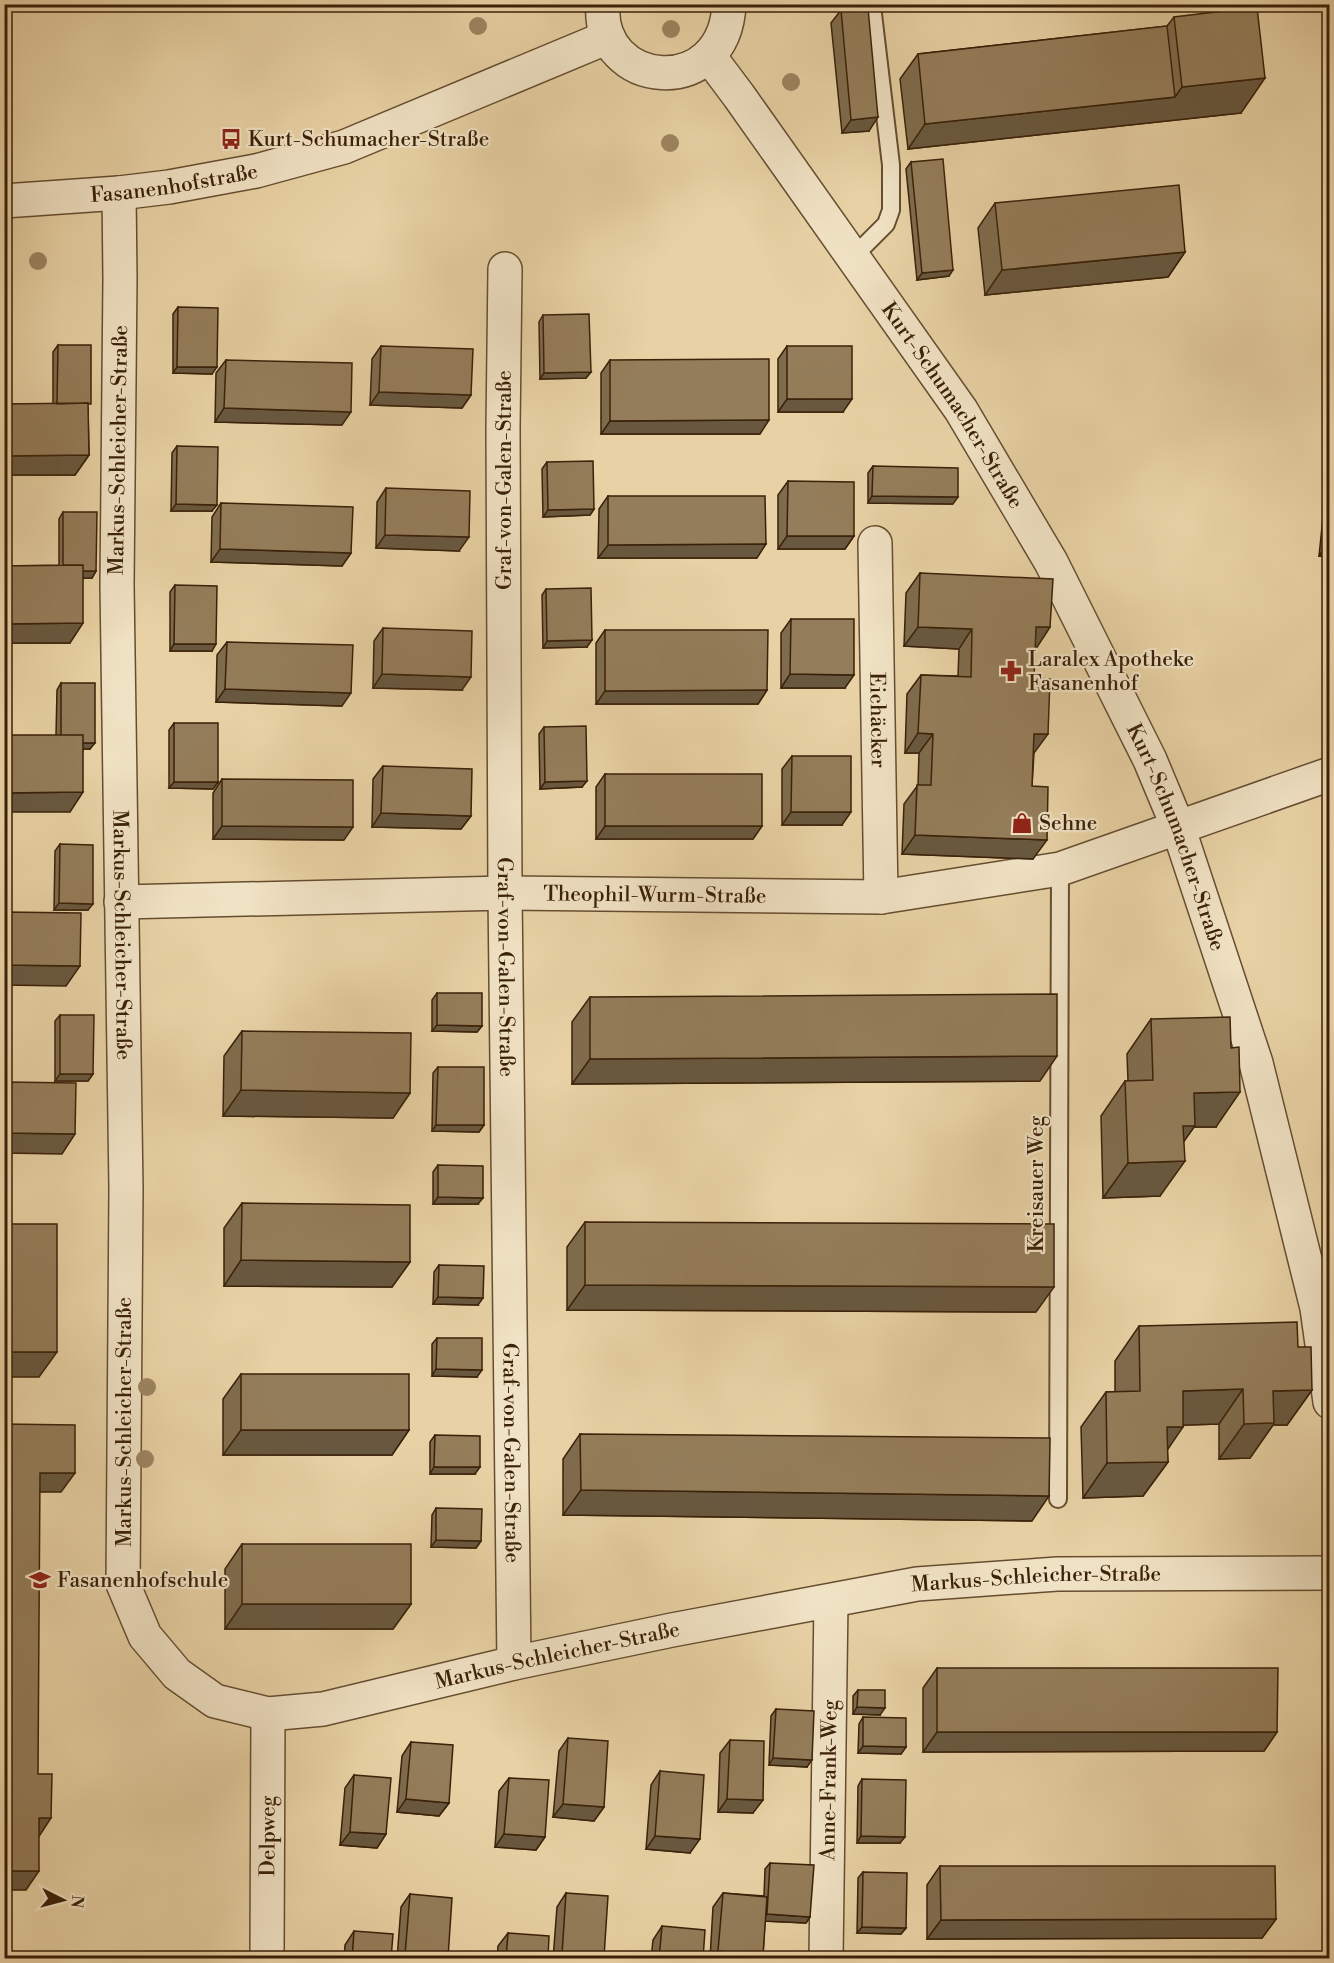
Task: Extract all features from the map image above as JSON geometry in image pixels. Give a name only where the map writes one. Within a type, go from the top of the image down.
[{"type":"street","points":[[603,4],[602,16],[608,38],[619,54],[635,66],[654,73],[673,73],[692,68],[709,56],[721,41],[728,24],[729,4]]},
{"type":"street","name":"Fasanenhofstraße","points":[[4,201],[169,187],[256,171],[344,147],[608,38]]},
{"type":"street","name":"Kurt-Schumacher-Straße","points":[[709,56],[961,410],[1051,562],[1150,760],[1178,827],[1256,1063],[1317,1308],[1329,1402]]},
{"type":"street","name":"Markus-Schleicher-Straße","points":[[118,193],[120,278],[117,585],[126,1189],[123,1584],[145,1636],[177,1674],[215,1701],[268,1714],[323,1709],[514,1663],[672,1630],[917,1584],[1057,1574],[1329,1573]]},
{"type":"street","name":"Graf-von-Galen-Straße","points":[[505,269],[503,428],[505,893],[514,1663]]},
{"type":"street","name":"Eichäcker","points":[[875,543],[881,897]]},
{"type":"street","name":"Theophil-Wurm-Straße","points":[[122,902],[505,893],[881,897],[1060,869],[1329,774]]},
{"type":"street","name":"Anne-Frank-Weg","points":[[826,1959],[831,1601]]},
{"type":"street","name":"Delpweg","points":[[267,1959],[268,1714]]},
{"type":"lane","points":[[852,258],[886,224],[891,210],[891,165],[873,14]]},
{"type":"lane","name":"Kreisauer Weg","points":[[1058,1499],[1060,869]]},
{"type":"building","points":[[1257,7],[1265,78],[1182,87],[1174,17]]},
{"type":"building","points":[[868,8],[878,117],[851,120],[841,10]]},
{"type":"building","points":[[1167,26],[1175,97],[925,124],[918,54]]},
{"type":"building","points":[[943,159],[953,270],[922,273],[911,162]]},
{"type":"building","points":[[1179,185],[1185,252],[1002,270],[995,203]]},
{"type":"building","points":[[178,307],[218,308],[217,367],[177,367]]},
{"type":"building","points":[[589,314],[591,372],[544,373],[543,315]]},
{"type":"building","points":[[58,345],[91,345],[91,404],[57,404]]},
{"type":"building","points":[[381,346],[473,349],[471,395],[379,392]]},
{"type":"building","points":[[787,346],[852,346],[852,399],[787,399]]},
{"type":"building","points":[[769,359],[769,420],[610,421],[610,360]]},
{"type":"building","points":[[226,360],[352,363],[351,412],[224,408]]},
{"type":"building","points":[[88,403],[89,455],[4,456],[4,404]]},
{"type":"building","points":[[177,446],[218,447],[217,505],[176,504]]},
{"type":"building","points":[[593,461],[594,509],[548,510],[547,462]]},
{"type":"building","points":[[873,466],[958,468],[958,497],[872,496]]},
{"type":"building","points":[[788,481],[854,482],[854,536],[787,536]]},
{"type":"building","points":[[386,488],[470,491],[469,537],[385,535]]},
{"type":"building","points":[[608,496],[765,496],[766,544],[608,545]]},
{"type":"building","points":[[221,503],[353,507],[351,553],[220,549]]},
{"type":"building","points":[[63,512],[97,512],[96,571],[83,571],[83,565],[63,565]]},
{"type":"building","points":[[83,565],[83,623],[4,624],[4,566]]},
{"type":"building","points":[[920,573],[1053,579],[1050,627],[1036,627],[1034,678],[1050,679],[1048,734],[1034,734],[1032,786],[1048,787],[1047,840],[915,835],[917,785],[931,785],[933,734],[918,733],[921,675],[971,677],[972,629],[918,627]]},
{"type":"building","points":[[175,585],[217,586],[216,644],[174,644]]},
{"type":"building","points":[[591,588],[592,640],[547,641],[546,589]]},
{"type":"building","points":[[791,619],[854,619],[854,675],[790,674]]},
{"type":"building","points":[[383,628],[472,631],[471,677],[382,674]]},
{"type":"building","points":[[605,630],[768,630],[767,690],[605,691]]},
{"type":"building","points":[[227,642],[353,645],[351,693],[225,689]]},
{"type":"building","points":[[61,683],[95,683],[95,743],[83,743],[83,735],[61,735]]},
{"type":"building","points":[[174,723],[218,723],[218,782],[174,782]]},
{"type":"building","points":[[586,726],[587,781],[545,782],[544,727]]},
{"type":"building","points":[[4,735],[83,735],[83,792],[4,793]]},
{"type":"building","points":[[792,756],[851,756],[851,812],[791,812]]},
{"type":"building","points":[[383,766],[472,769],[471,816],[381,813]]},
{"type":"building","points":[[605,774],[762,774],[762,826],[605,826]]},
{"type":"building","points":[[222,779],[353,780],[353,827],[222,826]]},
{"type":"building","points":[[60,844],[93,845],[93,904],[59,903]]},
{"type":"building","points":[[4,912],[81,913],[80,966],[4,965]]},
{"type":"building","points":[[437,993],[482,993],[482,1026],[437,1025]]},
{"type":"building","points":[[1057,994],[1057,1056],[590,1059],[590,997]]},
{"type":"building","points":[[60,1015],[94,1015],[93,1074],[60,1074]]},
{"type":"building","points":[[1230,1017],[1231,1048],[1239,1047],[1240,1092],[1194,1093],[1195,1126],[1183,1126],[1185,1161],[1128,1163],[1125,1081],[1153,1080],[1151,1019]]},
{"type":"building","points":[[242,1031],[411,1033],[410,1093],[241,1090]]},
{"type":"building","points":[[438,1067],[484,1067],[484,1125],[436,1125]]},
{"type":"building","points":[[4,1082],[76,1083],[75,1134],[4,1133]]},
{"type":"building","points":[[438,1165],[483,1166],[483,1198],[438,1197]]},
{"type":"building","points":[[242,1203],[410,1205],[410,1262],[241,1260]]},
{"type":"building","points":[[585,1222],[1054,1224],[1054,1287],[585,1285]]},
{"type":"building","points":[[4,1224],[57,1224],[57,1352],[4,1352]]},
{"type":"building","points":[[439,1265],[484,1266],[483,1298],[438,1297]]},
{"type":"building","points":[[1297,1322],[1298,1347],[1311,1347],[1312,1390],[1273,1391],[1274,1423],[1244,1424],[1243,1389],[1183,1391],[1183,1427],[1167,1427],[1168,1462],[1107,1463],[1106,1392],[1140,1391],[1139,1326]]},
{"type":"building","points":[[437,1338],[482,1338],[482,1370],[436,1369]]},
{"type":"building","points":[[241,1374],[409,1374],[409,1430],[241,1430]]},
{"type":"building","points":[[4,1424],[75,1425],[75,1473],[40,1473],[38,1774],[52,1774],[51,1818],[39,1818],[39,1871],[4,1871]]},
{"type":"building","points":[[580,1434],[1050,1438],[1049,1496],[581,1490]]},
{"type":"building","points":[[435,1435],[480,1436],[480,1467],[434,1467]]},
{"type":"building","points":[[436,1508],[482,1509],[481,1541],[436,1540]]},
{"type":"building","points":[[242,1544],[411,1544],[411,1604],[242,1604]]},
{"type":"building","points":[[937,1668],[1278,1668],[1277,1732],[937,1732]]},
{"type":"building","points":[[858,1690],[885,1690],[885,1708],[857,1707]]},
{"type":"building","points":[[776,1709],[814,1711],[812,1760],[773,1758]]},
{"type":"building","points":[[863,1717],[906,1718],[906,1747],[863,1746]]},
{"type":"building","points":[[568,1738],[608,1741],[604,1807],[563,1804]]},
{"type":"building","points":[[730,1740],[764,1741],[763,1800],[727,1799]]},
{"type":"building","points":[[411,1742],[453,1745],[449,1803],[406,1799]]},
{"type":"building","points":[[660,1771],[704,1775],[700,1839],[655,1836]]},
{"type":"building","points":[[354,1775],[391,1778],[386,1834],[350,1832]]},
{"type":"building","points":[[509,1778],[549,1780],[545,1837],[504,1834]]},
{"type":"building","points":[[862,1779],[906,1780],[905,1837],[861,1836]]},
{"type":"building","points":[[770,1863],[814,1865],[810,1917],[767,1914]]},
{"type":"building","points":[[940,1866],[1275,1866],[1276,1919],[941,1920]]},
{"type":"building","points":[[863,1872],[907,1873],[906,1928],[862,1927]]},
{"type":"building","points":[[566,1893],[608,1896],[604,1957],[562,1954]]},
{"type":"building","points":[[723,1893],[767,1897],[763,1955],[718,1951]]},
{"type":"building","points":[[410,1894],[452,1898],[448,1958],[405,1955]]},
{"type":"building","points":[[662,1926],[705,1930],[703,1959],[659,1959]]},
{"type":"building","points":[[354,1931],[393,1934],[391,1959],[352,1959]]},
{"type":"building","points":[[508,1933],[549,1936],[548,1959],[506,1959]]},
{"type":"place","name":"Kurt-Schumacher-Straße","points":[[231,139]]},
{"type":"place","name":"Laralex Apotheke Fasanenhof","points":[[1011,671]]},
{"type":"place","name":"Sehne","points":[[1022,823]]},
{"type":"place","name":"Fasanenhofschule","points":[[40,1580]]}]
